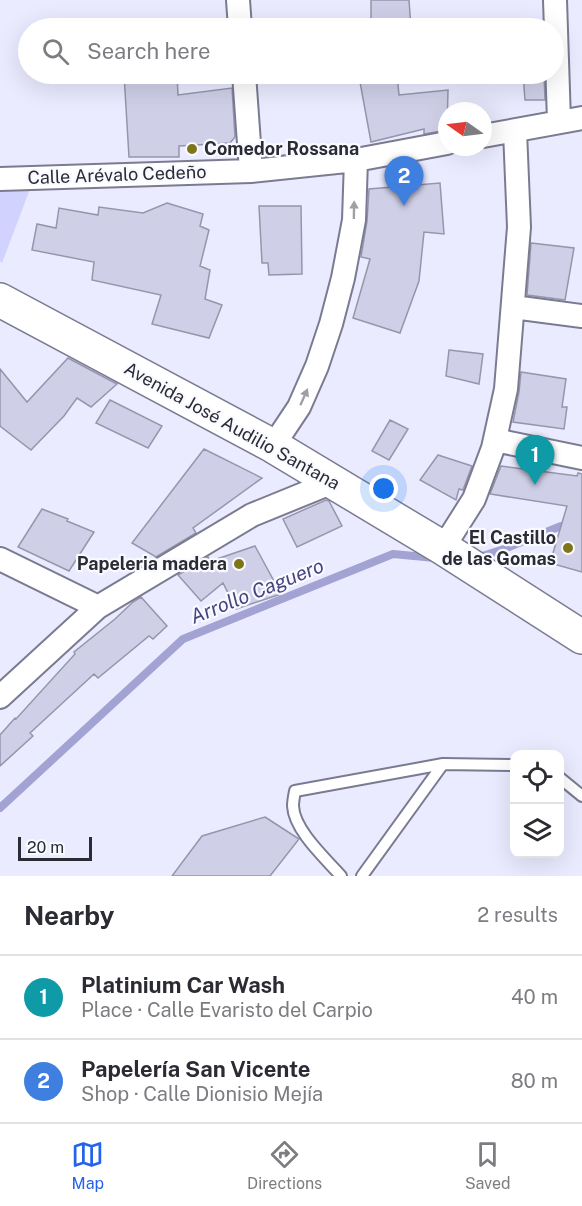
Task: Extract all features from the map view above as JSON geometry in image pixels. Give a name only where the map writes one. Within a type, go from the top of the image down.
[{"type":"main road","name":"Avenida José Audilio Santana","points":[[0,300],[273,446],[446,550],[582,637]]},
{"type":"street","points":[[238,0],[239,18]]},
{"type":"street","points":[[555,0],[556,18]]},
{"type":"street","points":[[245,84],[251,171]]},
{"type":"street","points":[[558,84],[559,121]]},
{"type":"street","points":[[492,135],[582,118]]},
{"type":"street","points":[[446,550],[474,499],[493,448],[506,389],[519,227],[515,131]]},
{"type":"street","name":"Calle Arévalo Cedeño","points":[[0,179],[251,171],[356,160],[438,145]]},
{"type":"street","points":[[273,446],[299,407],[317,366],[331,324],[354,220],[356,160]]},
{"type":"street","points":[[513,307],[582,316]]},
{"type":"street","points":[[495,440],[582,458]]},
{"type":"street","points":[[0,697],[98,607],[252,515],[333,482]]},
{"type":"street","points":[[0,559],[98,607]]},
{"type":"lane","points":[[341,876],[302,831],[293,805],[295,791],[443,764],[510,765]]},
{"type":"lane","points":[[363,876],[443,764]]},
{"type":"lane","points":[[564,781],[582,796]]},
{"type":"shaded area","points":[[30,189],[2,263],[0,261],[0,191]]},
{"type":"building","points":[[371,0],[409,0],[410,18],[371,18]]},
{"type":"building","points":[[125,84],[177,84],[178,95],[232,88],[235,137],[230,143],[179,146],[179,157],[129,157]]},
{"type":"building","points":[[360,84],[398,84],[399,95],[448,90],[448,102],[438,102],[438,132],[424,134],[424,129],[371,142]]},
{"type":"building","points":[[524,84],[544,84],[545,100],[525,100]]},
{"type":"building","points":[[440,183],[444,234],[424,232],[419,281],[400,333],[353,318],[370,259],[361,257],[369,189]]},
{"type":"building","points":[[167,203],[203,214],[200,226],[209,230],[200,266],[210,270],[205,299],[222,305],[209,338],[152,324],[161,295],[92,280],[94,262],[32,250],[37,224],[56,228],[59,208],[98,215],[99,207],[143,213]]},
{"type":"building","points":[[259,206],[301,206],[302,274],[269,275],[268,263],[262,263]]},
{"type":"building","points":[[531,243],[574,248],[565,300],[527,295]]},
{"type":"building","points":[[449,350],[483,354],[479,384],[446,376]]},
{"type":"building","points":[[68,358],[117,384],[91,407],[77,398],[64,416],[31,450],[0,426],[0,369],[27,402]]},
{"type":"building","points":[[521,372],[566,379],[562,407],[567,407],[564,429],[513,422]]},
{"type":"building","points":[[110,400],[162,426],[148,448],[96,423]]},
{"type":"building","points":[[390,420],[408,429],[389,460],[372,451]]},
{"type":"building","points":[[204,449],[262,478],[193,528],[196,533],[156,557],[132,543]]},
{"type":"building","points":[[438,455],[472,466],[463,490],[459,489],[456,500],[420,480]]},
{"type":"building","points":[[501,466],[577,476],[578,473],[582,474],[582,572],[550,563],[567,506],[490,494]]},
{"type":"building","points":[[326,500],[329,501],[342,526],[297,547],[283,519]]},
{"type":"building","points":[[42,509],[94,532],[69,571],[18,547]]},
{"type":"building","points":[[255,546],[281,594],[236,609],[223,583],[201,601],[178,575],[208,557],[211,561]]},
{"type":"building","points":[[141,597],[167,626],[153,639],[149,636],[98,678],[94,674],[30,733],[33,736],[0,766],[0,735],[75,654],[74,652]]},
{"type":"building","points":[[265,817],[299,839],[270,876],[172,876],[202,836]]},
{"type":"waterway","name":"Arrollo Caguero","points":[[476,558],[561,526],[582,529]]},
{"type":"waterway","name":"Arrollo Caguero","points":[[0,808],[183,639],[393,554],[435,558]]},
{"type":"place","name":"Comedor Rossana","points":[[192,149]]},
{"type":"place","name":"Papelería San Vicente","points":[[404,206]]},
{"type":"place","name":"Platinium Car Wash","points":[[535,485]]},
{"type":"place","name":"El Castillo de las Gomas","points":[[568,548]]},
{"type":"place","name":"Papeleria madera","points":[[239,564]]}]
